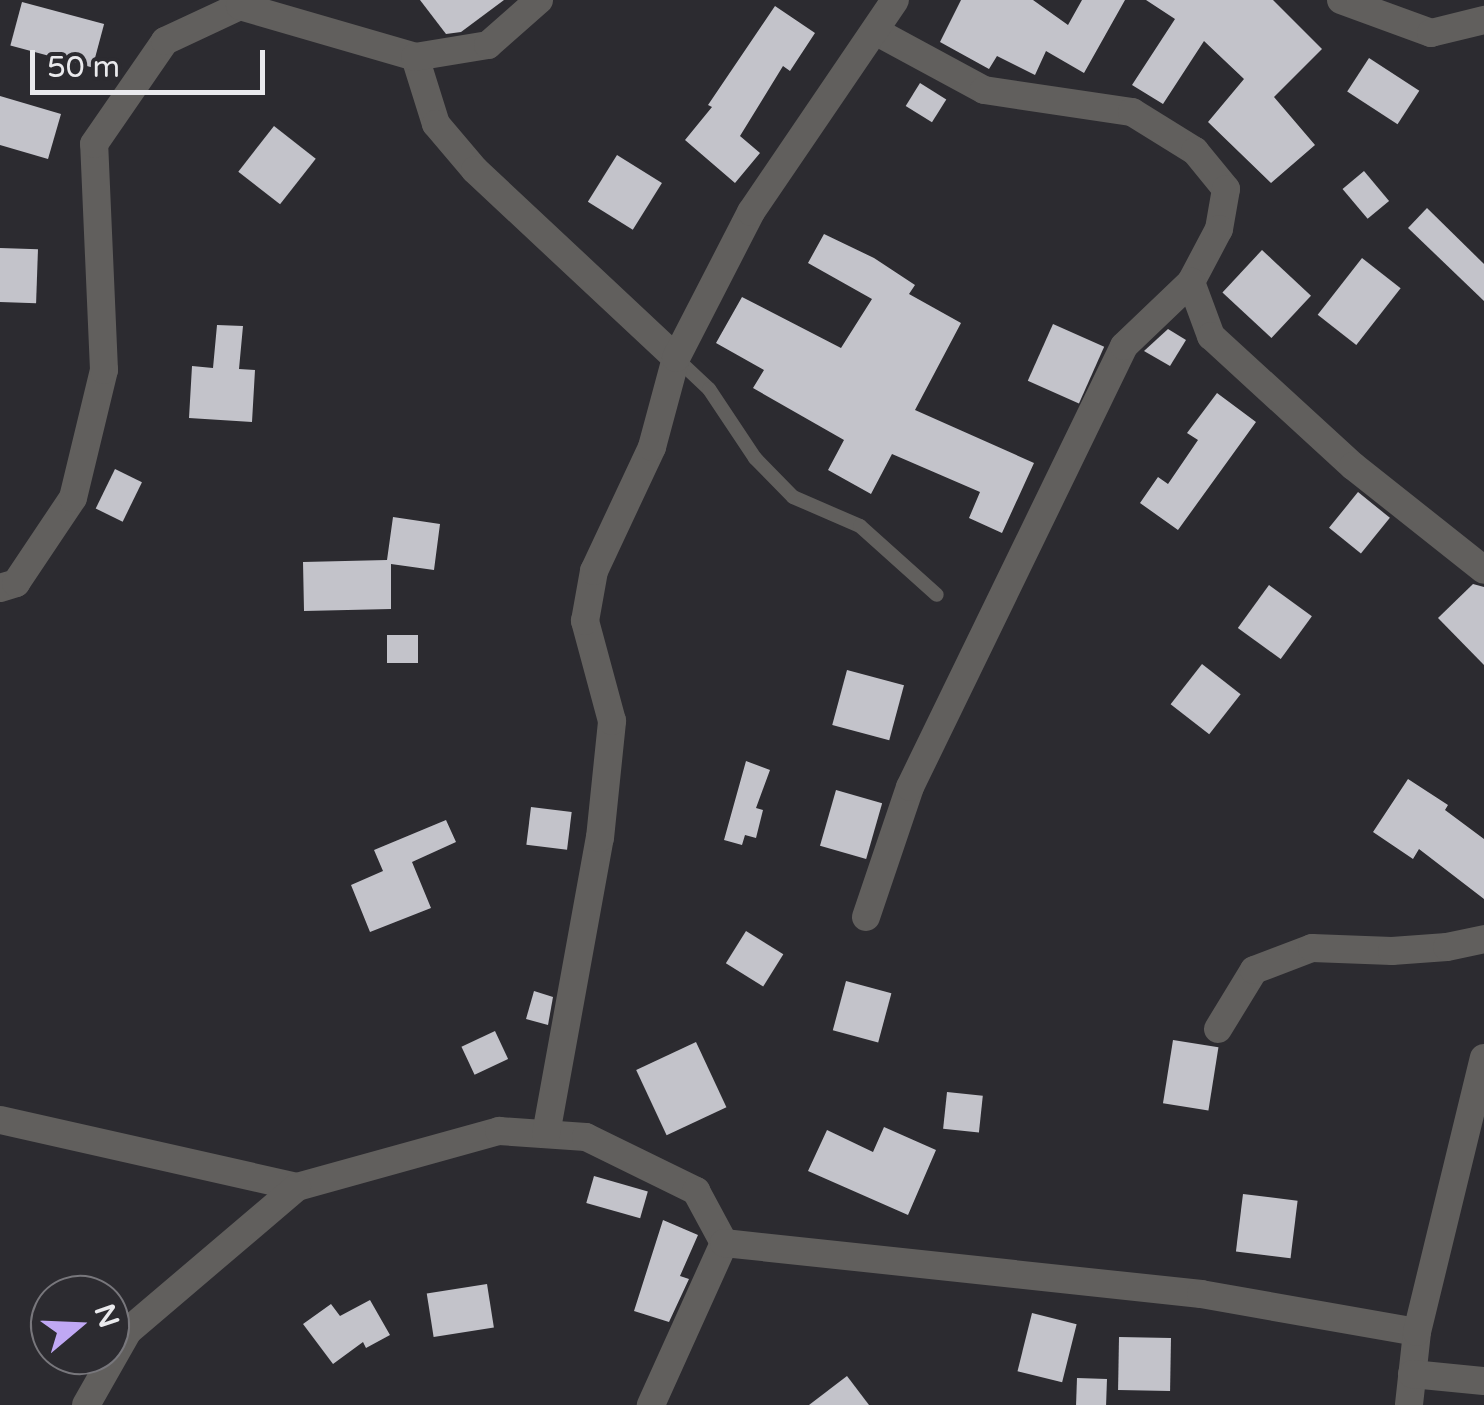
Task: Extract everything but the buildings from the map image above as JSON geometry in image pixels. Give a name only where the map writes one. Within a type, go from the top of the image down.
[{"type":"street","points":[[0,588],[16,583],[73,498],[104,370],[94,144],[165,41],[239,3],[414,57],[488,45],[538,0]]},
{"type":"street","points":[[546,1134],[600,838],[612,721],[585,621],[594,571],[652,446],[676,358],[751,212],[895,0]]},
{"type":"street","points":[[1341,0],[1431,32],[1484,20]]},
{"type":"street","points":[[866,917],[910,787],[1124,346],[1190,282],[1218,228],[1226,190],[1194,151],[1132,112],[984,90],[876,31]]},
{"type":"street","points":[[414,57],[436,124],[475,170],[676,358]]},
{"type":"street","points":[[1190,282],[1211,336],[1352,466],[1484,570]]},
{"type":"street","points":[[1218,1029],[1254,970],[1312,948],[1392,951],[1447,947],[1484,939]]},
{"type":"street","points":[[1408,1405],[1417,1332],[1484,1058]]},
{"type":"street","points":[[0,1120],[297,1187]]},
{"type":"street","points":[[86,1405],[128,1331],[297,1187],[498,1131],[586,1137],[696,1191],[724,1243]]},
{"type":"street","points":[[724,1243],[1201,1294],[1417,1332]]},
{"type":"street","points":[[651,1405],[724,1243]]},
{"type":"street","points":[[1412,1374],[1484,1382]]},
{"type":"lane","points":[[676,358],[709,389],[755,458],[794,497],[860,526],[937,596]]}]
